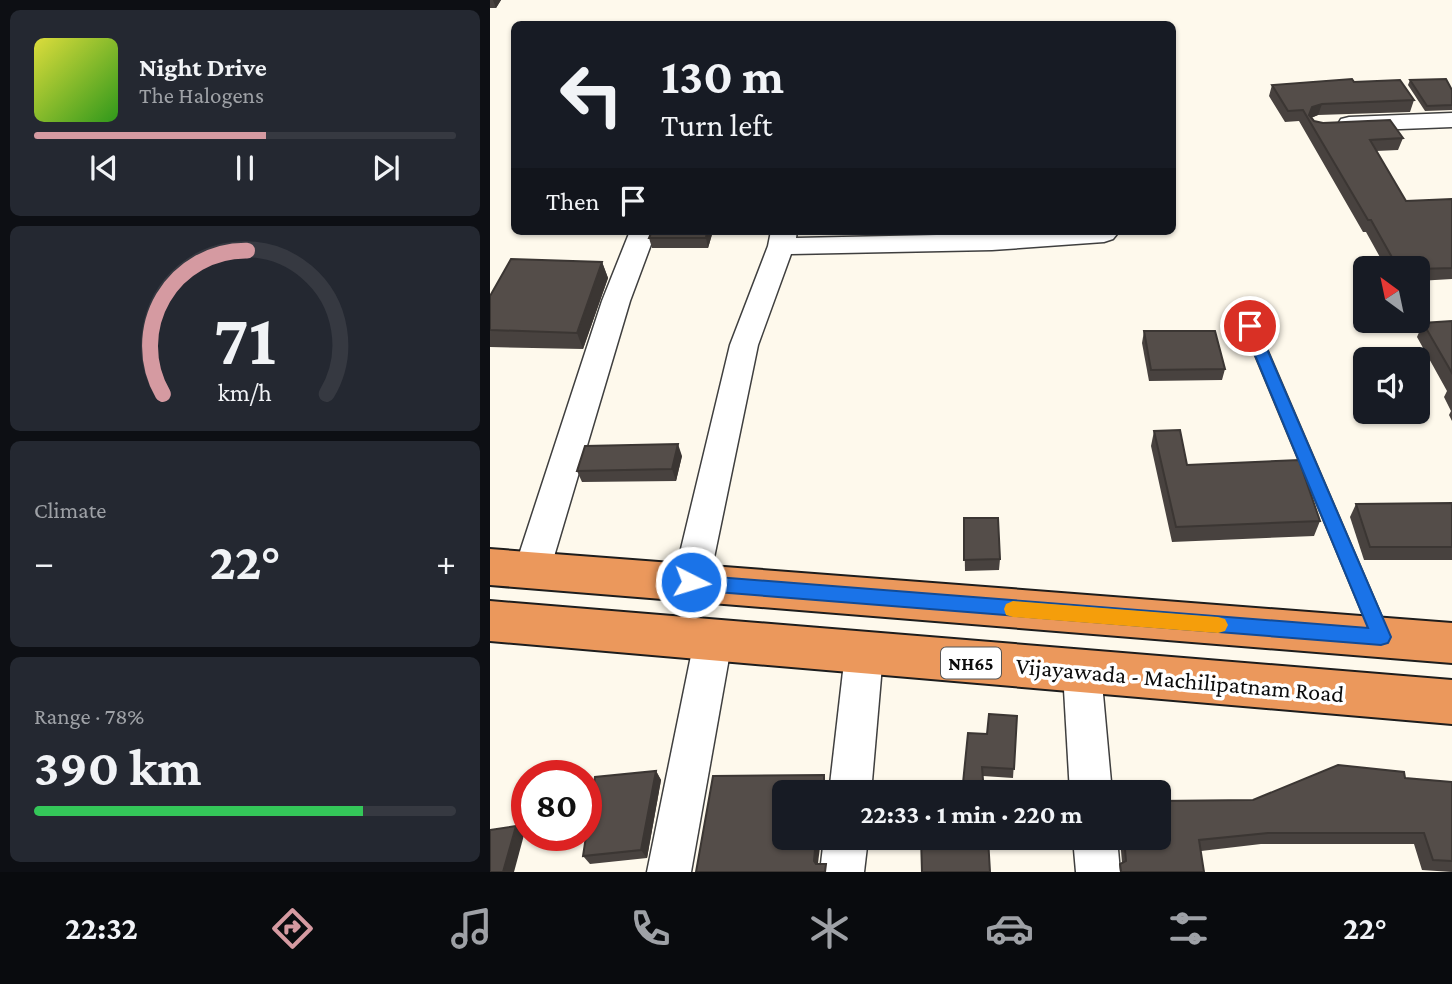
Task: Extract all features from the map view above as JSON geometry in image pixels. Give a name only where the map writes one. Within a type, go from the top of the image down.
[{"type":"highway","points":[[511,568],[1452,643]]},
{"type":"highway","name":"Vijayawada - Machilipatnam Road","points":[[490,621],[1452,702]]},
{"type":"street","points":[[1332,125],[1452,120]]},
{"type":"street","points":[[511,568],[641,235]]},
{"type":"street","points":[[691,582],[744,345],[783,238],[1048,235]]},
{"type":"street","points":[[669,872],[713,640]]},
{"type":"street","points":[[851,780],[864,654]]},
{"type":"street","points":[[1082,672],[1090,780]]},
{"type":"street","points":[[842,872],[845,850]]},
{"type":"street","points":[[1096,850],[1098,872]]},
{"type":"lane","points":[[1250,326],[1381,637]]},
{"type":"building","points":[[1352,79],[1354,82],[1400,80],[1414,100],[1322,104],[1312,107],[1309,115],[1314,121],[1323,123],[1390,120],[1403,138],[1370,140],[1406,201],[1452,199],[1452,268],[1430,269],[1430,256],[1391,256],[1303,110],[1288,111],[1272,85]]},
{"type":"building","points":[[1446,79],[1452,90],[1452,105],[1427,106],[1410,80]]},
{"type":"building","points":[[650,235],[706,235],[706,238],[649,238]]},
{"type":"building","points":[[511,259],[602,262],[577,333],[490,330],[490,296]]},
{"type":"building","points":[[1452,321],[1452,373],[1429,333],[1430,323]]},
{"type":"building","points":[[1144,331],[1215,331],[1225,369],[1151,370]]},
{"type":"building","points":[[1180,430],[1187,465],[1299,460],[1320,521],[1176,527],[1154,431]]},
{"type":"building","points":[[678,444],[672,469],[577,471],[585,446]]},
{"type":"building","points":[[1452,503],[1452,547],[1370,547],[1356,504]]},
{"type":"building","points":[[964,518],[998,518],[1000,559],[964,560]]},
{"type":"building","points":[[989,714],[1017,716],[1014,769],[982,767],[983,780],[963,780],[968,733],[987,734]]},
{"type":"building","points":[[1338,765],[1404,772],[1405,778],[1452,782],[1452,861],[1433,860],[1424,833],[1268,833],[1199,840],[1204,872],[1121,872],[1120,864],[1126,861],[1125,850],[1171,850],[1171,801],[1253,800]]},
{"type":"building","points":[[656,771],[641,850],[583,856],[584,851],[602,851],[602,776]]},
{"type":"building","points":[[824,775],[824,780],[772,780],[772,850],[815,850],[814,861],[816,864],[826,864],[825,872],[696,872],[713,776]]},
{"type":"building","points":[[511,827],[511,844],[503,872],[490,872],[490,830]]},
{"type":"building","points":[[921,850],[989,850],[990,872],[922,872]]},
{"type":"slow traffic","points":[[1013,609],[1218,625]]},
{"type":"route","points":[[691,582],[1381,637],[1250,326]]}]
